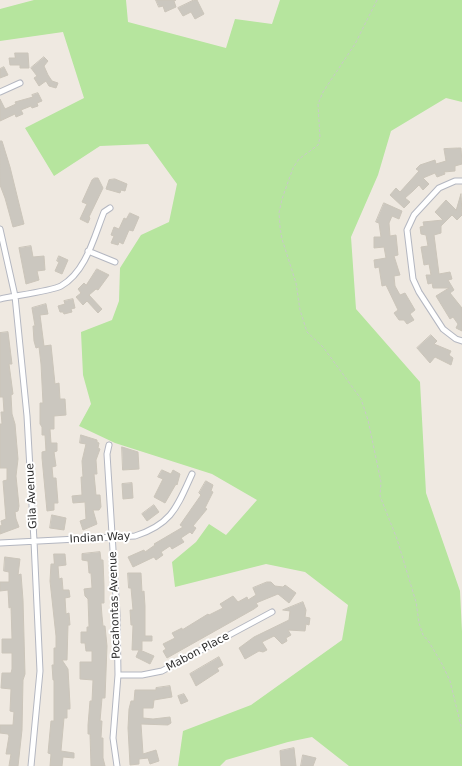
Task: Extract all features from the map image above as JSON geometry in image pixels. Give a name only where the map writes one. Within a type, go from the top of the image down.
[{"type":"street","points":[[0,92],[20,83]]},
{"type":"street","points":[[462,181],[455,181],[439,188],[414,215],[407,230],[413,279],[419,292],[443,329],[456,339],[462,341]]},
{"type":"street","points":[[0,299],[60,287],[74,276],[88,251],[104,212],[110,208]]},
{"type":"street","name":"Gila Avenue","points":[[0,229],[15,296],[27,416],[40,671],[31,766]]},
{"type":"street","points":[[88,251],[115,262]]},
{"type":"street","name":"Pocahontas Avenue","points":[[109,445],[107,454],[117,614],[118,675],[113,738],[117,766]]},
{"type":"street","name":"Indian Way","points":[[0,543],[135,536],[152,530],[162,523],[176,508],[192,474]]},
{"type":"street","name":"Mabon Place","points":[[118,675],[142,675],[162,671],[272,612]]},
{"type":"path","points":[[377,0],[355,44],[326,86],[318,104],[320,138],[318,145],[299,159],[293,168],[282,199],[279,213],[280,227],[282,239],[296,283],[300,310],[307,332],[323,347],[361,399],[368,420],[381,482],[380,496],[399,546],[416,602],[419,623],[423,635],[439,658],[450,681],[462,730]]},
{"type":"green space","points":[[34,0],[126,0],[128,22],[226,48],[235,19],[272,24],[280,0],[462,0],[462,102],[446,98],[391,131],[378,175],[351,237],[356,309],[420,382],[426,493],[460,591],[462,632],[462,766],[349,766],[312,737],[288,742],[226,760],[220,766],[178,766],[183,731],[251,705],[342,640],[348,605],[305,572],[266,564],[175,587],[172,562],[196,542],[209,524],[226,535],[257,500],[212,474],[115,443],[79,426],[91,404],[83,375],[81,332],[112,320],[119,301],[120,268],[141,235],[169,222],[177,184],[148,144],[100,146],[54,176],[25,128],[84,98],[63,32],[0,41],[0,9]]},
{"type":"building","points":[[156,0],[176,0],[174,1],[176,7],[165,12],[163,6],[159,7]]},
{"type":"building","points":[[197,0],[204,14],[195,19],[191,12],[183,16],[178,8]]},
{"type":"building","points":[[15,53],[28,53],[29,68],[20,68],[20,65],[10,65],[9,58],[15,58]]},
{"type":"building","points":[[44,57],[48,61],[44,66],[48,75],[52,81],[58,83],[56,88],[49,86],[46,81],[39,86],[34,78],[37,76],[31,68]]},
{"type":"building","points":[[4,67],[8,75],[0,78],[0,69]]},
{"type":"building","points":[[38,93],[42,101],[37,103],[38,106],[32,108],[31,106],[21,110],[23,114],[16,117],[15,114],[0,121],[0,99],[5,109],[16,104],[15,102],[33,97],[32,95]]},
{"type":"building","points":[[0,141],[2,141],[10,167],[24,224],[13,227],[0,185]]},
{"type":"building","points":[[461,148],[462,164],[455,166],[455,171],[444,172],[445,174],[437,177],[435,173],[423,178],[429,184],[423,190],[419,185],[405,198],[410,202],[404,208],[390,195],[396,188],[400,192],[419,171],[416,169],[420,165],[435,160],[436,164],[446,161],[444,149]]},
{"type":"building","points":[[98,178],[103,188],[89,217],[88,223],[80,219],[87,204],[82,202],[92,180]]},
{"type":"building","points":[[115,179],[127,184],[125,191],[121,190],[120,193],[106,189],[109,180]]},
{"type":"building","points":[[461,194],[462,215],[457,220],[452,215],[441,226],[441,233],[434,235],[439,274],[450,272],[452,279],[448,280],[454,290],[450,293],[462,308],[462,331],[456,328],[458,324],[453,317],[450,319],[436,296],[449,288],[433,288],[432,283],[428,284],[426,275],[431,275],[429,264],[424,265],[421,247],[428,246],[426,235],[421,234],[420,227],[424,226],[423,222],[443,220],[435,212],[446,200],[456,210]]},
{"type":"building","points":[[384,203],[402,211],[399,219],[392,216],[389,223],[390,236],[396,235],[398,255],[394,256],[400,275],[394,276],[395,286],[400,295],[405,293],[415,310],[410,314],[414,320],[407,324],[404,320],[399,320],[394,313],[398,310],[386,285],[382,286],[379,267],[375,268],[374,260],[386,258],[384,247],[374,248],[374,237],[381,237],[379,223],[376,222]]},
{"type":"building","points":[[130,213],[139,217],[133,231],[129,230],[123,244],[119,242],[118,245],[111,243],[114,236],[111,235],[114,227],[119,229],[124,218],[126,219]]},
{"type":"building","points":[[31,246],[33,257],[44,256],[45,270],[37,271],[39,280],[26,284],[19,248]]},
{"type":"building","points":[[59,256],[68,260],[62,274],[55,271],[59,262],[57,261]]},
{"type":"building","points":[[97,269],[109,275],[98,290],[96,289],[89,295],[102,309],[98,313],[87,301],[83,305],[76,297],[81,293],[78,289],[84,283],[86,285]]},
{"type":"building","points":[[73,299],[75,308],[71,309],[72,312],[64,314],[63,312],[60,312],[58,306],[65,304],[64,301]]},
{"type":"building","points":[[46,304],[48,314],[40,315],[44,346],[51,345],[55,384],[59,383],[60,399],[65,399],[66,415],[54,416],[54,429],[50,429],[51,443],[57,443],[57,451],[54,452],[56,466],[52,467],[53,478],[56,478],[58,503],[54,503],[54,510],[47,511],[42,458],[42,452],[46,451],[45,435],[42,435],[42,427],[40,424],[40,403],[43,403],[41,364],[39,347],[36,348],[34,341],[33,326],[35,326],[32,308]]},
{"type":"building","points":[[8,332],[12,364],[9,364],[13,394],[11,395],[12,414],[15,424],[18,459],[16,476],[19,506],[18,511],[15,512],[19,527],[0,534],[0,526],[2,525],[1,521],[6,519],[3,481],[7,480],[7,468],[0,468],[0,424],[2,424],[1,412],[4,412],[3,397],[0,397],[0,333]]},
{"type":"building","points":[[431,335],[437,341],[434,344],[451,351],[449,355],[453,358],[451,365],[435,357],[430,363],[417,348]]},
{"type":"building","points":[[81,435],[97,440],[99,443],[98,448],[100,449],[96,460],[97,474],[94,474],[96,495],[100,495],[101,507],[99,510],[93,510],[97,524],[83,530],[80,521],[86,519],[85,502],[73,503],[72,496],[82,495],[82,461],[86,444],[80,443]]},
{"type":"building","points":[[122,447],[138,452],[139,469],[123,470]]},
{"type":"building","points":[[162,470],[171,474],[173,470],[180,474],[177,485],[176,484],[165,503],[154,497],[163,479],[158,477]]},
{"type":"building","points":[[206,481],[213,485],[211,491],[213,492],[205,508],[207,509],[193,526],[196,528],[192,534],[190,532],[181,538],[184,542],[172,549],[170,546],[161,552],[163,555],[156,560],[154,557],[133,567],[128,557],[144,550],[145,552],[155,545],[154,544],[183,527],[180,525],[201,495],[199,493]]},
{"type":"building","points":[[132,483],[133,498],[123,499],[122,484]]},
{"type":"building","points":[[154,505],[159,512],[147,521],[142,514]]},
{"type":"building","points":[[52,515],[66,518],[64,530],[50,528]]},
{"type":"building","points":[[100,552],[101,560],[103,560],[104,586],[104,603],[101,603],[107,646],[105,698],[102,698],[100,721],[102,721],[101,738],[103,738],[103,758],[105,766],[91,766],[90,734],[88,734],[88,725],[90,701],[92,701],[93,680],[80,679],[80,662],[92,662],[92,651],[86,651],[85,643],[81,643],[81,632],[87,632],[87,627],[89,627],[88,599],[85,596],[84,589],[92,588],[91,573],[89,573],[88,561],[82,560],[82,554]]},
{"type":"building","points":[[54,554],[65,554],[66,565],[58,566],[59,579],[62,578],[63,590],[69,590],[70,597],[65,598],[66,614],[69,613],[70,625],[68,625],[67,660],[62,660],[68,669],[70,709],[67,709],[67,718],[64,718],[61,751],[74,753],[74,758],[63,757],[62,766],[50,766],[51,754],[48,753],[51,721],[54,721],[54,680],[52,665],[54,665],[56,636],[50,581],[51,564],[54,564]]},
{"type":"building","points":[[5,557],[20,559],[18,575],[21,574],[23,600],[25,674],[23,680],[22,730],[18,766],[9,766],[11,754],[6,754],[9,736],[8,734],[0,733],[0,725],[13,725],[14,712],[10,711],[11,689],[1,688],[2,673],[11,673],[12,669],[12,653],[2,653],[2,639],[12,639],[11,607],[9,608],[8,590],[0,591],[0,582],[9,582],[9,572],[4,571]]},
{"type":"building","points":[[128,573],[141,573],[142,592],[144,591],[145,606],[145,636],[152,636],[152,641],[142,641],[142,650],[140,650],[154,656],[150,664],[136,657],[139,650],[132,650],[133,625],[131,625],[130,610],[133,610]]},
{"type":"building","points":[[267,582],[271,582],[275,586],[283,587],[285,585],[296,593],[289,603],[278,594],[256,603],[258,606],[254,609],[167,658],[163,651],[166,649],[163,644],[175,638],[172,633],[182,628],[182,630],[208,614],[209,615],[223,608],[220,604],[233,596],[238,602],[247,597],[248,600],[256,595],[253,588]]},
{"type":"building","points":[[303,602],[306,610],[305,617],[310,618],[309,625],[306,624],[305,631],[288,630],[291,635],[286,638],[287,641],[282,644],[274,636],[262,642],[267,650],[263,652],[259,651],[245,659],[239,648],[254,637],[289,620],[290,611],[283,610]]},
{"type":"building","points":[[219,657],[223,665],[217,668],[219,671],[196,686],[190,674]]},
{"type":"building","points":[[170,686],[172,697],[154,700],[153,708],[143,708],[143,718],[153,719],[170,717],[171,723],[168,725],[141,724],[143,754],[156,750],[159,761],[150,764],[148,758],[139,759],[139,764],[130,765],[128,728],[129,709],[131,701],[134,701],[135,690],[156,690],[156,688]]},
{"type":"building","points":[[184,694],[188,701],[181,704],[178,696]]},
{"type":"building","points":[[294,748],[296,766],[281,766],[280,751]]},
{"type":"building","points":[[303,755],[316,758],[313,766],[301,766]]}]
